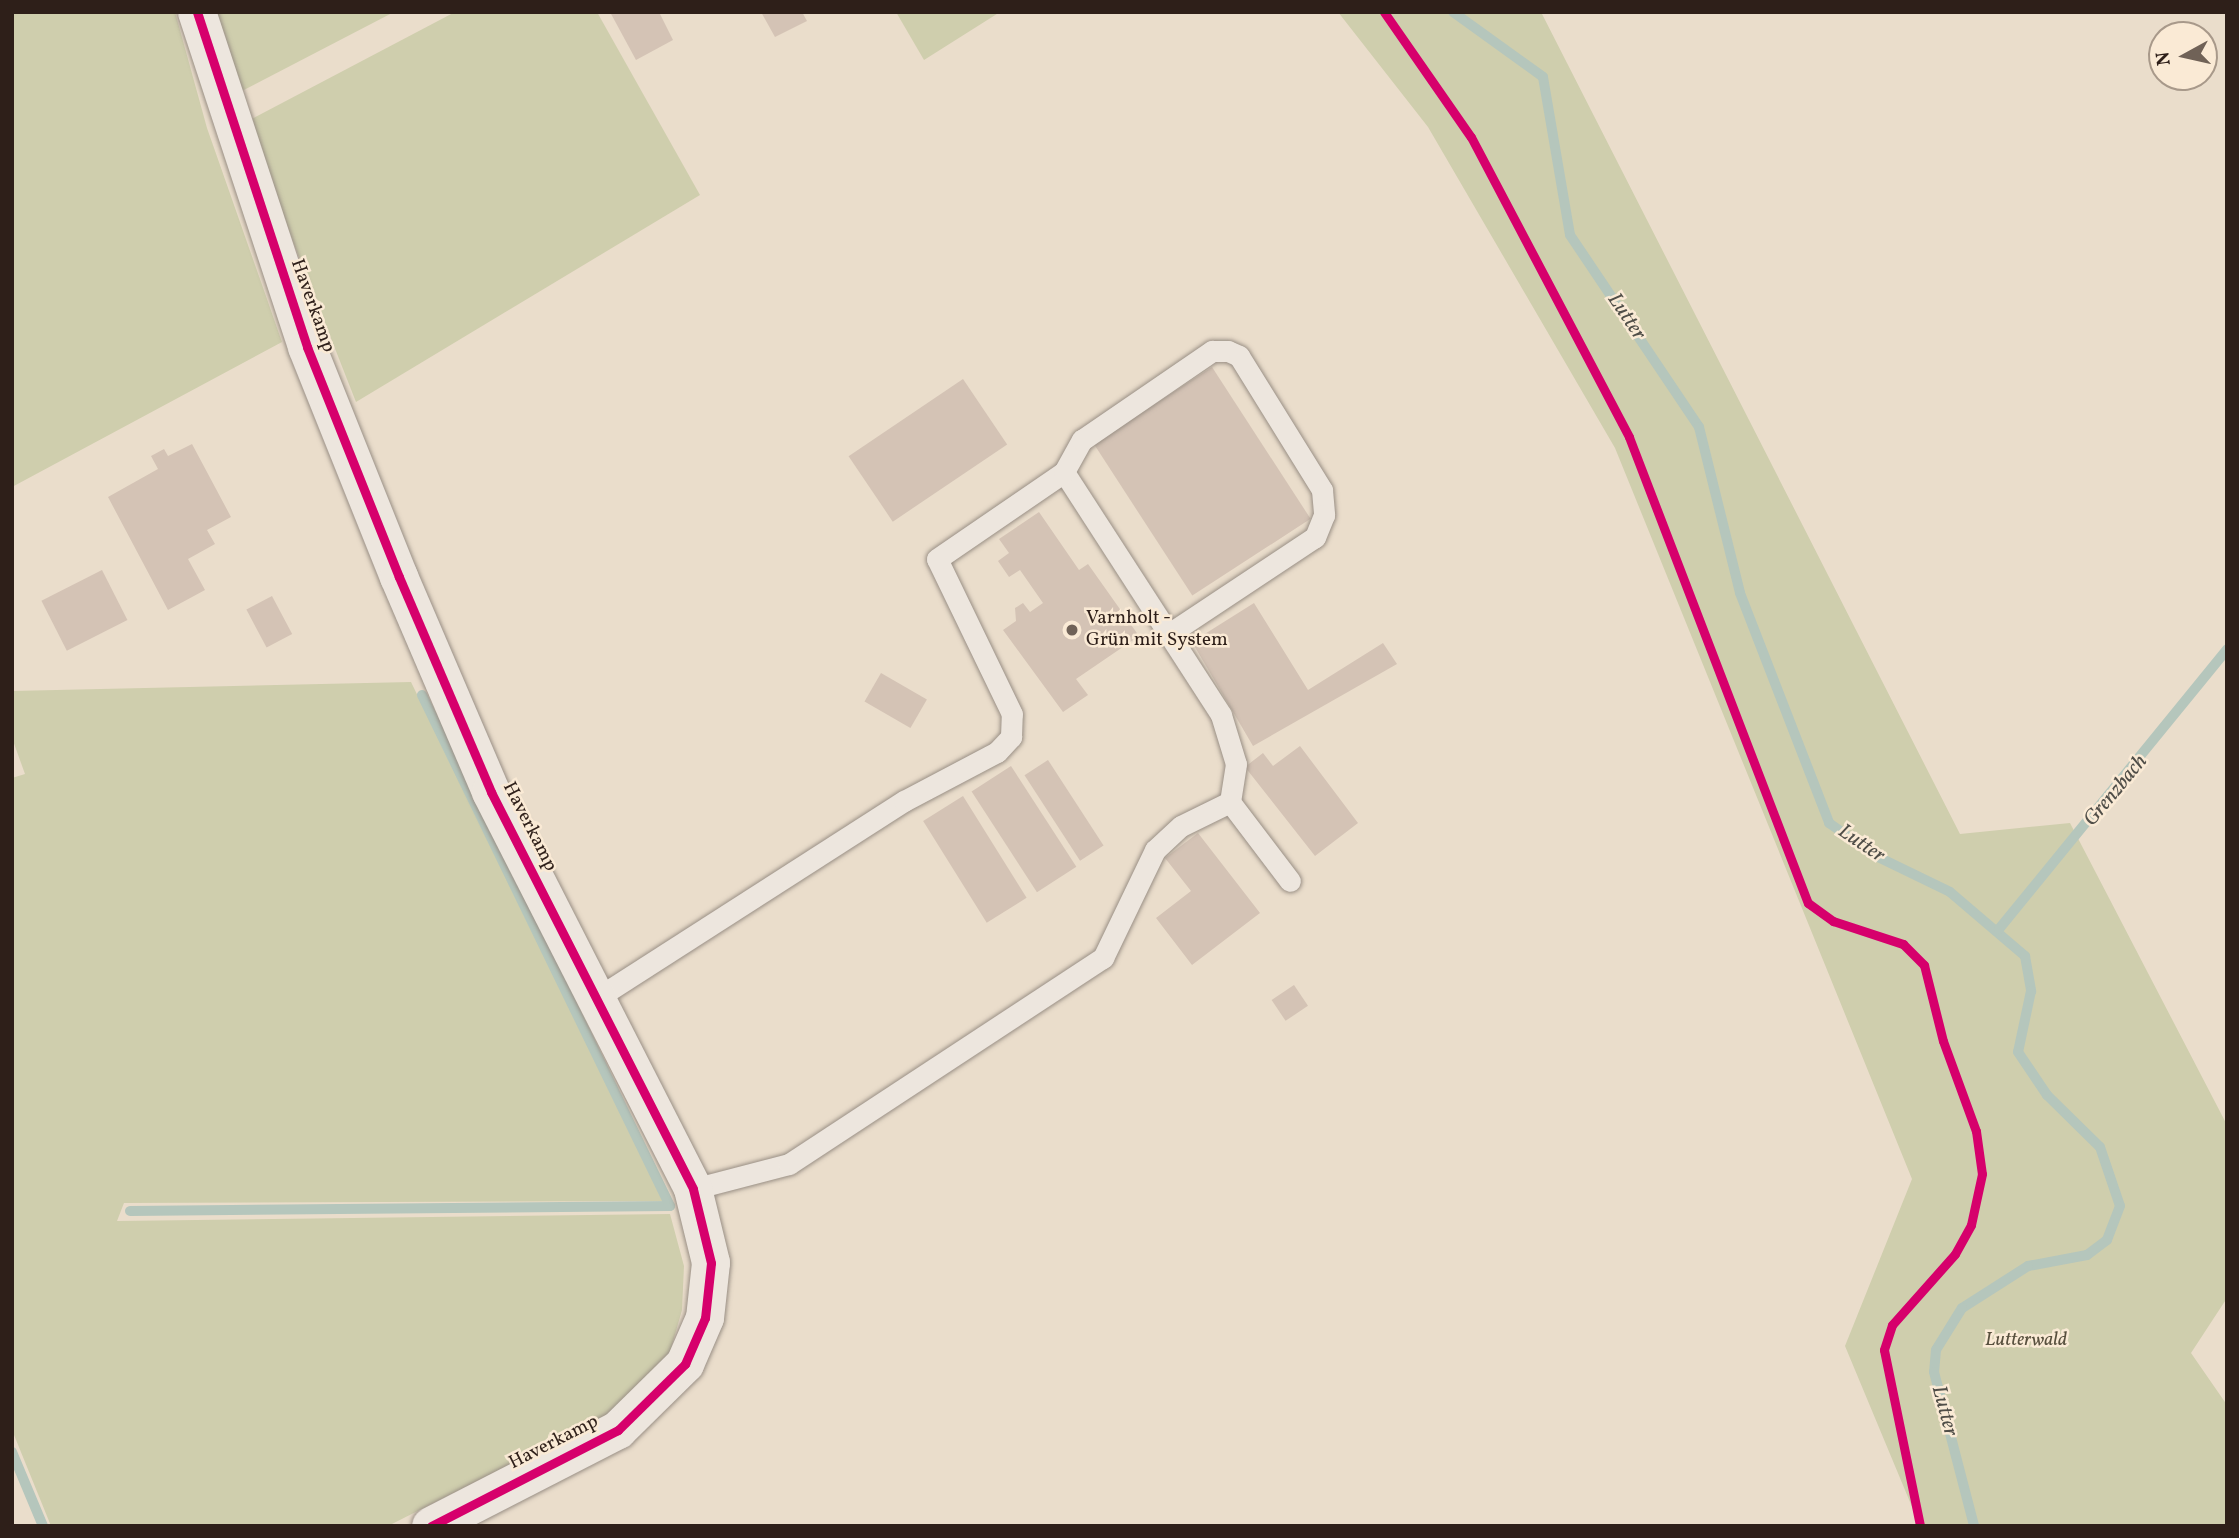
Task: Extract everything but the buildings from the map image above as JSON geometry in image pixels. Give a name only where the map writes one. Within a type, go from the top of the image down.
[{"type":"street","name":"Haverkamp","points":[[197,12],[307,347],[394,564],[491,792],[693,1189],[711,1264],[705,1318],[685,1364],[618,1430],[431,1526]]},
{"type":"lane","points":[[597,998],[904,801],[997,752],[1011,737],[1012,714],[937,559],[1063,472],[1082,440],[1212,351],[1239,356],[1322,490],[1324,515],[1315,537],[1170,634]]},
{"type":"lane","points":[[1063,472],[1221,716],[1236,764],[1230,802],[1290,881]]},
{"type":"lane","points":[[693,1189],[789,1164],[1103,958],[1155,850],[1181,826],[1230,802]]},
{"type":"green space","points":[[12,12],[175,12],[207,128],[282,342],[12,487]]},
{"type":"green space","points":[[217,12],[394,12],[240,92]]},
{"type":"green space","points":[[455,12],[597,12],[700,195],[356,402],[246,122]]},
{"type":"green space","points":[[896,12],[1000,12],[924,60]]},
{"type":"green space","name":"Lutterwald","points":[[1338,12],[1541,12],[1960,834],[2070,823],[2227,1125],[2227,1298],[2191,1353],[2227,1405],[2227,1526],[1920,1526],[1845,1346],[1912,1179],[1615,448],[1428,127]]},
{"type":"green space","points":[[411,682],[664,1201],[124,1203],[117,1221],[670,1214],[684,1266],[682,1310],[670,1352],[611,1413],[388,1526],[51,1526],[12,1430],[12,778],[25,774],[12,738],[12,691]]},
{"type":"waterway","name":"Lutter","points":[[1453,12],[1543,77],[1570,235],[1699,427],[1740,593],[1829,823],[1876,856],[1950,892],[2025,956],[2031,991],[2018,1052],[2047,1095],[2100,1147],[2120,1206],[2107,1240],[2087,1255],[2028,1266],[1962,1308],[1936,1350],[1934,1372],[1974,1526]]},
{"type":"waterway","name":"Grenzbach","points":[[1999,929],[2227,649]]},
{"type":"waterway","points":[[130,1211],[670,1206],[422,695]]},
{"type":"waterway","points":[[12,1452],[43,1526]]},
{"type":"cycle path","points":[[197,12],[307,347],[399,577],[491,792],[693,1189],[711,1263],[705,1318],[685,1364],[618,1430],[431,1526]]},
{"type":"cycle path","points":[[1384,12],[1471,137],[1629,437],[1808,903],[1833,921],[1903,944],[1924,965],[1943,1041],[1976,1131],[1982,1174],[1971,1225],[1955,1254],[1892,1325],[1884,1350],[1920,1526]]},
{"type":"place","name":"Varnholt - Grün mit System","points":[[1072,630]]}]
